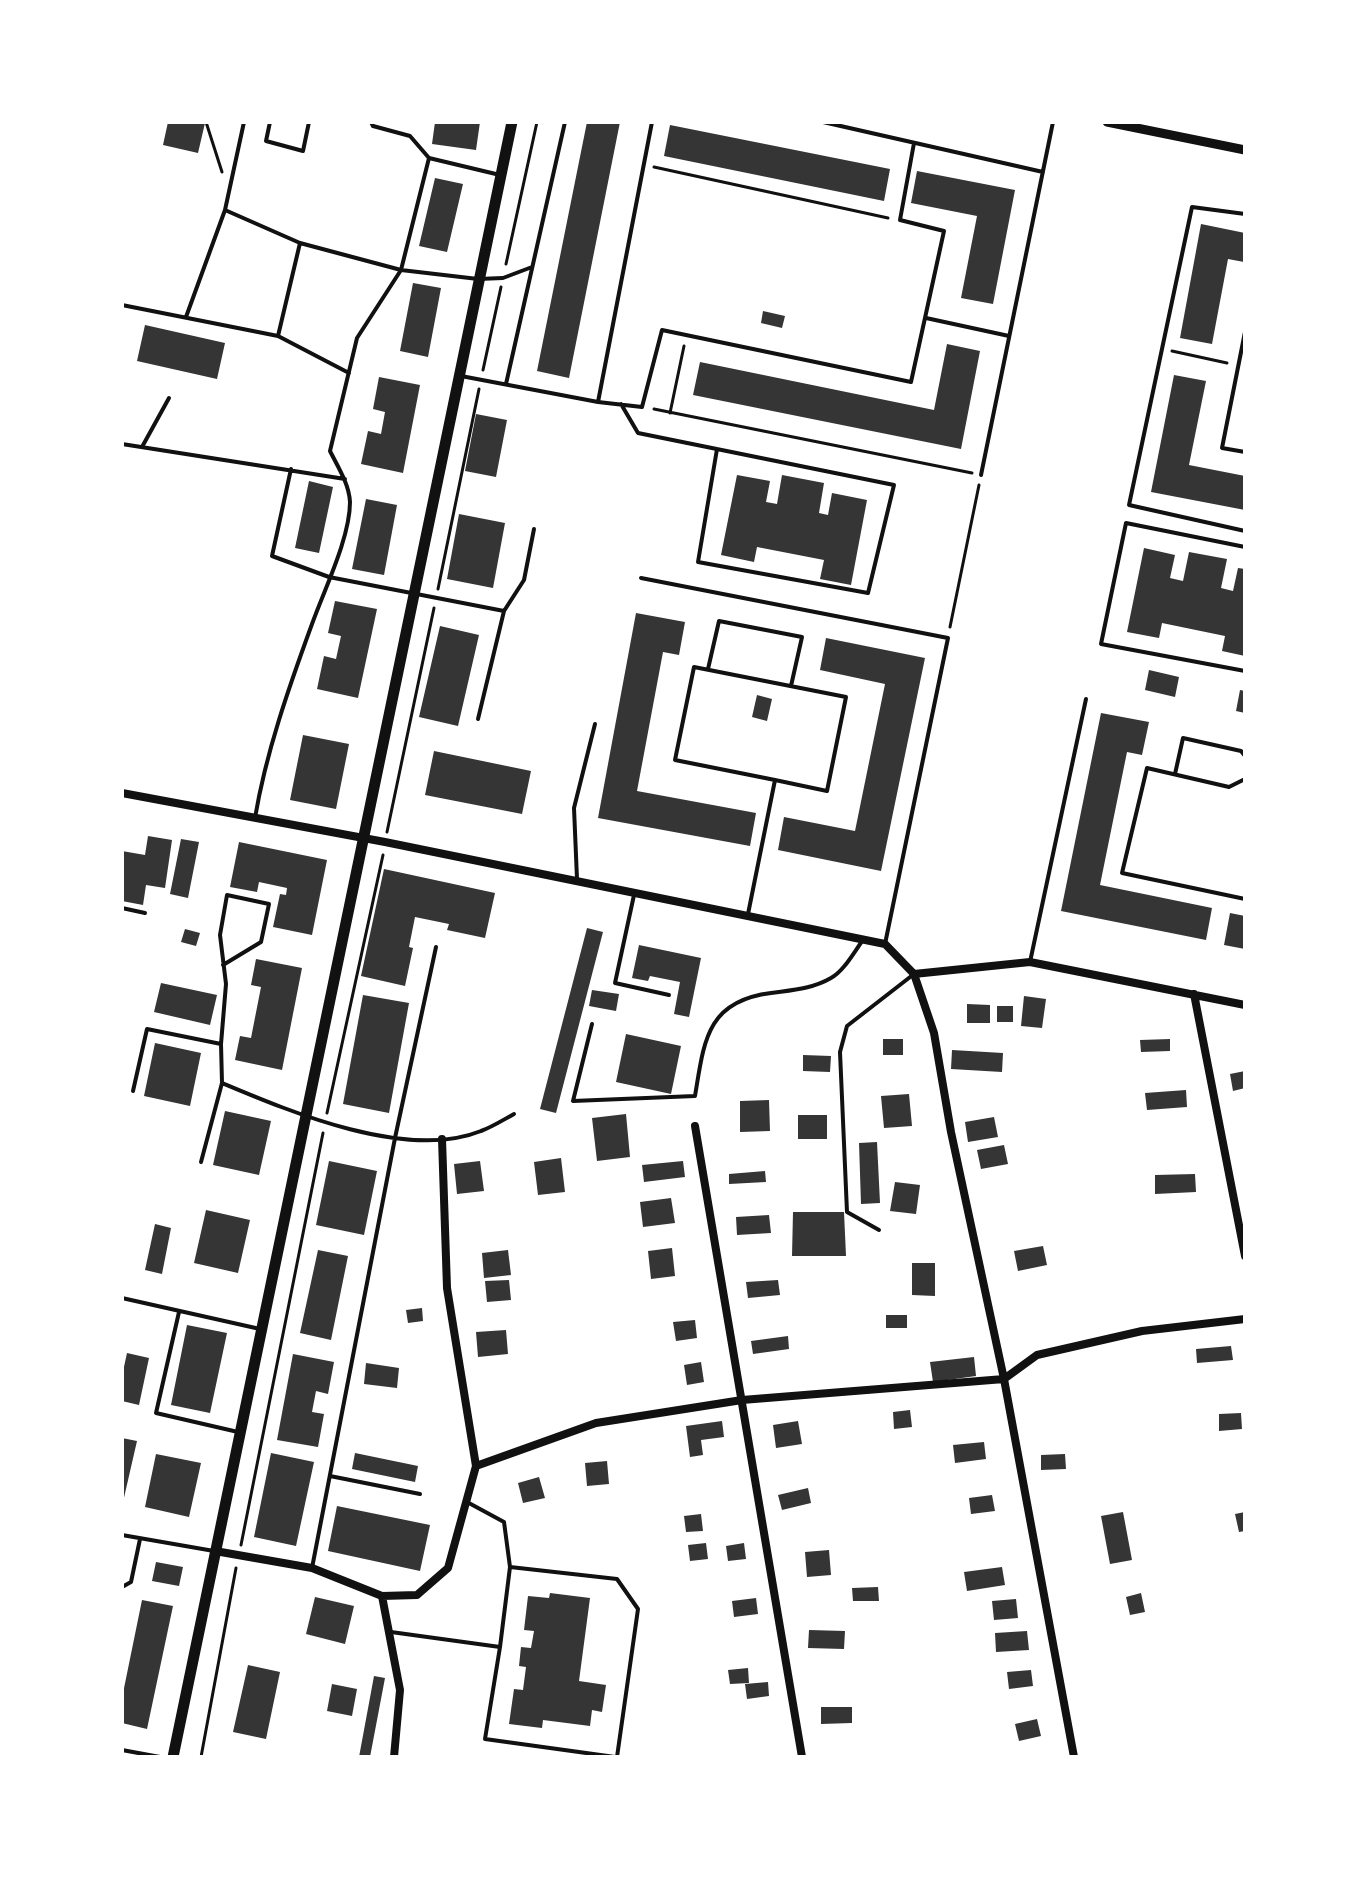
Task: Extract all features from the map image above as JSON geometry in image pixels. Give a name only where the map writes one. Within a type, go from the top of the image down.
[{"type":"main road","points":[[173,1757],[512,122]]},
{"type":"street","points":[[1107,122],[1245,150]]},
{"type":"street","points":[[122,793],[385,842],[885,944],[914,974],[934,1033],[951,1132],[1004,1379],[1074,1757]]},
{"type":"street","points":[[914,974],[1030,962],[1245,1005]]},
{"type":"street","points":[[1194,994],[1245,1256]]},
{"type":"street","points":[[695,1126],[802,1757]]},
{"type":"street","points":[[215,1551],[312,1568],[382,1596],[417,1595],[448,1568],[476,1466],[447,1288],[442,1139]]},
{"type":"street","points":[[476,1466],[596,1423],[742,1400],[1004,1379],[1037,1355],[1142,1331],[1245,1319]]},
{"type":"street","points":[[382,1596],[400,1690],[394,1757]]},
{"type":"lane","points":[[186,317],[225,210],[244,122]]},
{"type":"lane","points":[[270,122],[266,141],[303,151],[309,122]]},
{"type":"lane","points":[[371,122],[373,126],[410,136],[429,158],[501,175]]},
{"type":"lane","points":[[506,384],[565,122]]},
{"type":"lane","points":[[598,402],[652,122]]},
{"type":"lane","points":[[823,122],[1043,172]]},
{"type":"lane","points":[[981,475],[1053,122]]},
{"type":"lane","points":[[458,375],[598,402],[642,407],[662,330],[911,382],[944,231],[900,220],[914,143]]},
{"type":"lane","points":[[255,818],[261,782],[291,682],[339,557],[350,502],[345,479],[330,451],[357,338],[401,270],[429,158]]},
{"type":"lane","points":[[1245,214],[1192,207],[1129,505],[1245,531]]},
{"type":"lane","points":[[225,210],[300,243],[401,270],[478,279],[503,278],[532,267]]},
{"type":"lane","points":[[278,336],[300,243]]},
{"type":"lane","points":[[122,305],[278,336],[349,373]]},
{"type":"lane","points":[[925,318],[1009,336]]},
{"type":"lane","points":[[1245,332],[1222,448],[1245,452]]},
{"type":"lane","points":[[142,447],[169,398]]},
{"type":"lane","points":[[621,404],[638,433],[717,449],[894,485],[868,593],[698,562],[717,449]]},
{"type":"lane","points":[[122,444],[345,479]]},
{"type":"lane","points":[[291,469],[272,556],[329,577],[504,611]]},
{"type":"lane","points":[[1245,547],[1126,523],[1101,644],[1245,671]]},
{"type":"lane","points":[[478,719],[504,611],[524,580],[534,529]]},
{"type":"lane","points":[[641,578],[948,638],[885,944]]},
{"type":"lane","points":[[708,669],[719,621],[802,637],[791,686]]},
{"type":"lane","points":[[694,667],[791,686],[846,697],[827,791],[675,760],[694,667]]},
{"type":"lane","points":[[1030,962],[1086,699]]},
{"type":"lane","points":[[577,882],[574,808],[595,724]]},
{"type":"lane","points":[[1175,774],[1183,738],[1241,751],[1245,756]]},
{"type":"lane","points":[[1245,779],[1229,787],[1147,768],[1122,873],[1245,899]]},
{"type":"lane","points":[[748,916],[775,780]]},
{"type":"lane","points":[[634,893],[615,983],[669,995]]},
{"type":"lane","points":[[201,1162],[222,1083],[221,1044],[226,984],[223,965],[220,935],[227,895],[269,904],[261,942],[223,965]]},
{"type":"lane","points":[[122,908],[145,913]]},
{"type":"lane","points":[[592,1024],[573,1101],[695,1096],[704,1043],[718,1015],[753,995],[810,988],[834,977],[863,940]]},
{"type":"lane","points":[[312,1568],[395,1138],[436,947]]},
{"type":"lane","points":[[879,1230],[847,1212],[840,1052],[847,1026],[914,974]]},
{"type":"lane","points":[[133,1091],[147,1029],[221,1044]]},
{"type":"lane","points":[[222,1083],[305,1118],[395,1138],[442,1139],[480,1132],[514,1114]]},
{"type":"lane","points":[[122,1298],[262,1330]]},
{"type":"lane","points":[[179,1312],[156,1413],[241,1432]]},
{"type":"lane","points":[[330,1476],[420,1494]]},
{"type":"lane","points":[[467,1502],[504,1522],[510,1567],[485,1739],[616,1757],[638,1609],[617,1579],[510,1567]]},
{"type":"lane","points":[[122,1535],[215,1551]]},
{"type":"lane","points":[[122,1587],[131,1582],[140,1538]]},
{"type":"lane","points":[[389,1632],[500,1647]]},
{"type":"lane","points":[[122,1750],[160,1757]]},
{"type":"path","points":[[206,122],[229,192]]},
{"type":"path","points":[[201,1757],[325,1122],[537,122]]},
{"type":"path","points":[[643,165],[900,220]]},
{"type":"path","points":[[670,413],[686,335]]},
{"type":"path","points":[[1162,349],[1238,366]]},
{"type":"path","points":[[642,407],[981,475],[948,638]]},
{"type":"building","points":[[168,122],[205,123],[198,153],[163,145]]},
{"type":"building","points":[[435,122],[480,122],[476,150],[432,144]]},
{"type":"building","points":[[587,122],[620,122],[569,378],[537,371]]},
{"type":"building","points":[[670,125],[890,169],[884,201],[664,156]]},
{"type":"building","points":[[917,171],[1015,190],[993,304],[961,298],[977,216],[911,203]]},
{"type":"building","points":[[435,178],[463,184],[447,252],[419,246]]},
{"type":"building","points":[[1201,224],[1245,233],[1244,262],[1228,259],[1212,344],[1180,338]]},
{"type":"building","points":[[413,283],[441,288],[428,357],[400,351]]},
{"type":"building","points":[[763,311],[785,316],[782,328],[761,323]]},
{"type":"building","points":[[145,325],[225,343],[217,379],[137,361]]},
{"type":"building","points":[[947,344],[980,351],[961,449],[693,395],[700,362],[934,410]]},
{"type":"building","points":[[1174,375],[1206,381],[1189,465],[1245,476],[1245,510],[1151,492]]},
{"type":"building","points":[[379,377],[420,385],[403,473],[361,464],[368,431],[381,434],[385,412],[373,409]]},
{"type":"building","points":[[476,414],[507,420],[496,477],[465,471]]},
{"type":"building","points":[[737,475],[770,481],[766,502],[777,504],[782,475],[824,483],[819,513],[828,515],[832,493],[867,500],[851,585],[820,579],[824,560],[757,547],[754,562],[721,555]]},
{"type":"building","points":[[309,481],[333,487],[319,553],[295,548]]},
{"type":"building","points":[[366,499],[397,505],[384,575],[352,569]]},
{"type":"building","points":[[459,514],[505,523],[493,588],[447,579]]},
{"type":"building","points":[[1144,548],[1175,555],[1170,578],[1183,581],[1189,552],[1227,559],[1221,588],[1233,591],[1238,568],[1245,569],[1245,656],[1222,651],[1225,636],[1162,623],[1159,638],[1127,632]]},
{"type":"building","points":[[335,601],[377,609],[358,698],[317,689],[324,656],[336,659],[341,636],[328,633]]},
{"type":"building","points":[[636,613],[685,622],[679,655],[663,652],[637,791],[756,813],[750,846],[598,818]]},
{"type":"building","points":[[440,626],[479,635],[458,726],[419,717]]},
{"type":"building","points":[[826,638],[925,658],[881,871],[778,850],[784,817],[855,831],[885,684],[820,670]]},
{"type":"building","points":[[1149,670],[1179,677],[1175,697],[1145,690]]},
{"type":"building","points":[[1240,690],[1245,691],[1245,713],[1236,711]]},
{"type":"building","points":[[757,695],[772,699],[767,721],[752,717]]},
{"type":"building","points":[[1101,713],[1149,722],[1142,755],[1127,752],[1100,885],[1212,908],[1206,940],[1061,911]]},
{"type":"building","points":[[303,735],[349,744],[336,809],[290,800]]},
{"type":"building","points":[[434,751],[531,771],[522,814],[425,795]]},
{"type":"building","points":[[148,836],[172,840],[165,888],[146,885],[143,905],[122,901],[122,851],[145,855]]},
{"type":"building","points":[[181,839],[199,842],[188,898],[170,894]]},
{"type":"building","points":[[239,842],[327,860],[312,935],[273,927],[280,894],[286,895],[287,888],[259,882],[257,892],[230,887]]},
{"type":"building","points":[[384,869],[495,893],[485,938],[447,930],[449,924],[415,917],[409,947],[413,948],[405,986],[361,976]]},
{"type":"building","points":[[1230,913],[1245,916],[1245,949],[1224,945]]},
{"type":"building","points":[[587,928],[603,932],[556,1113],[540,1109]]},
{"type":"building","points":[[185,929],[200,933],[196,946],[181,942]]},
{"type":"building","points":[[639,945],[701,958],[689,1017],[674,1014],[680,982],[650,976],[648,981],[632,978]]},
{"type":"building","points":[[256,959],[302,968],[282,1070],[235,1060],[240,1036],[251,1038],[261,987],[251,985]]},
{"type":"building","points":[[161,983],[217,995],[210,1025],[154,1012]]},
{"type":"building","points":[[592,990],[619,994],[616,1011],[589,1006]]},
{"type":"building","points":[[363,995],[409,1003],[389,1113],[343,1104]]},
{"type":"building","points":[[1024,996],[1046,999],[1042,1028],[1021,1026]]},
{"type":"building","points":[[967,1004],[990,1005],[990,1023],[967,1023]]},
{"type":"building","points":[[997,1006],[1013,1006],[1013,1022],[997,1022]]},
{"type":"building","points":[[626,1034],[681,1046],[671,1094],[616,1082]]},
{"type":"building","points":[[883,1039],[903,1039],[903,1055],[883,1055]]},
{"type":"building","points":[[1170,1039],[1170,1051],[1141,1052],[1140,1040]]},
{"type":"building","points":[[155,1043],[201,1053],[190,1106],[144,1096]]},
{"type":"building","points":[[952,1050],[1003,1053],[1002,1072],[951,1069]]},
{"type":"building","points":[[803,1055],[831,1056],[830,1072],[803,1071]]},
{"type":"building","points":[[1245,1071],[1245,1088],[1233,1091],[1230,1074]]},
{"type":"building","points":[[1186,1090],[1187,1107],[1147,1110],[1145,1093]]},
{"type":"building","points":[[909,1094],[912,1126],[884,1128],[881,1096]]},
{"type":"building","points":[[769,1100],[770,1131],[740,1132],[740,1101]]},
{"type":"building","points":[[225,1111],[271,1121],[259,1175],[213,1165]]},
{"type":"building","points":[[626,1114],[630,1157],[597,1161],[592,1118]]},
{"type":"building","points":[[798,1115],[827,1115],[827,1139],[798,1139]]},
{"type":"building","points":[[994,1117],[998,1137],[968,1142],[965,1122]]},
{"type":"building","points":[[877,1142],[880,1203],[861,1204],[859,1143]]},
{"type":"building","points":[[1004,1145],[1008,1164],[981,1169],[977,1150]]},
{"type":"building","points":[[561,1158],[565,1192],[538,1195],[534,1162]]},
{"type":"building","points":[[329,1161],[377,1171],[364,1235],[316,1225]]},
{"type":"building","points":[[480,1161],[484,1191],[457,1194],[454,1164]]},
{"type":"building","points":[[683,1161],[685,1177],[644,1182],[642,1165]]},
{"type":"building","points":[[765,1171],[766,1182],[729,1184],[729,1174]]},
{"type":"building","points":[[1195,1174],[1196,1192],[1155,1194],[1155,1175]]},
{"type":"building","points":[[895,1182],[920,1185],[916,1214],[890,1211]]},
{"type":"building","points":[[671,1198],[675,1223],[643,1227],[640,1202]]},
{"type":"building","points":[[206,1210],[250,1220],[238,1273],[194,1263]]},
{"type":"building","points":[[793,1212],[844,1212],[846,1256],[792,1256]]},
{"type":"building","points":[[769,1215],[771,1233],[737,1235],[736,1217]]},
{"type":"building","points":[[155,1224],[171,1228],[162,1274],[145,1270]]},
{"type":"building","points":[[1043,1246],[1047,1265],[1018,1271],[1014,1251]]},
{"type":"building","points":[[672,1248],[675,1276],[651,1279],[648,1251]]},
{"type":"building","points":[[318,1250],[348,1256],[331,1340],[300,1333]]},
{"type":"building","points":[[508,1250],[511,1275],[484,1278],[482,1253]]},
{"type":"building","points":[[912,1263],[935,1263],[935,1296],[912,1295]]},
{"type":"building","points":[[509,1280],[511,1300],[487,1302],[485,1281]]},
{"type":"building","points":[[778,1280],[780,1295],[748,1298],[746,1282]]},
{"type":"building","points":[[422,1308],[423,1321],[408,1323],[406,1310]]},
{"type":"building","points":[[886,1315],[907,1315],[907,1328],[886,1328]]},
{"type":"building","points":[[695,1320],[697,1338],[676,1341],[673,1322]]},
{"type":"building","points":[[187,1325],[227,1333],[210,1413],[171,1405]]},
{"type":"building","points":[[506,1330],[508,1354],[478,1357],[476,1332]]},
{"type":"building","points":[[788,1336],[789,1349],[753,1354],[751,1341]]},
{"type":"building","points":[[1231,1346],[1233,1360],[1197,1363],[1196,1349]]},
{"type":"building","points":[[127,1353],[149,1358],[139,1405],[122,1401],[122,1376]]},
{"type":"building","points":[[293,1354],[334,1362],[328,1394],[316,1391],[312,1412],[324,1414],[318,1447],[277,1440]]},
{"type":"building","points":[[974,1357],[976,1376],[933,1382],[930,1362]]},
{"type":"building","points":[[701,1362],[704,1382],[687,1385],[684,1365]]},
{"type":"building","points":[[366,1363],[399,1368],[397,1388],[364,1384]]},
{"type":"building","points":[[910,1410],[912,1427],[894,1429],[893,1412]]},
{"type":"building","points":[[1241,1413],[1242,1429],[1219,1431],[1219,1414]]},
{"type":"building","points":[[722,1421],[724,1437],[701,1440],[703,1455],[690,1457],[686,1426]]},
{"type":"building","points":[[798,1421],[802,1444],[776,1448],[773,1425]]},
{"type":"building","points":[[122,1438],[137,1441],[123,1502],[122,1502]]},
{"type":"building","points":[[984,1442],[986,1459],[955,1463],[953,1445]]},
{"type":"building","points":[[271,1453],[314,1462],[296,1546],[254,1537]]},
{"type":"building","points":[[355,1453],[418,1466],[415,1482],[352,1469]]},
{"type":"building","points":[[156,1454],[201,1463],[189,1517],[145,1507]]},
{"type":"building","points":[[1065,1454],[1066,1469],[1041,1470],[1041,1455]]},
{"type":"building","points":[[607,1461],[609,1484],[587,1486],[585,1463]]},
{"type":"building","points":[[539,1477],[545,1498],[523,1503],[518,1483]]},
{"type":"building","points":[[808,1488],[811,1503],[782,1510],[778,1495]]},
{"type":"building","points":[[992,1495],[995,1511],[971,1514],[969,1498]]},
{"type":"building","points":[[337,1506],[430,1525],[420,1571],[328,1551]]},
{"type":"building","points":[[1123,1512],[1132,1560],[1110,1564],[1101,1516]]},
{"type":"building","points":[[1245,1512],[1245,1531],[1239,1532],[1235,1514]]},
{"type":"building","points":[[701,1514],[703,1531],[686,1532],[684,1516]]},
{"type":"building","points":[[706,1543],[708,1559],[690,1561],[688,1545]]},
{"type":"building","points":[[744,1543],[746,1559],[728,1561],[726,1546]]},
{"type":"building","points":[[829,1550],[831,1575],[807,1577],[805,1552]]},
{"type":"building","points":[[156,1562],[183,1567],[179,1586],[152,1581]]},
{"type":"building","points":[[1002,1567],[1005,1585],[967,1591],[964,1572]]},
{"type":"building","points":[[878,1587],[879,1601],[853,1601],[852,1588]]},
{"type":"building","points":[[550,1593],[590,1598],[579,1681],[606,1685],[602,1712],[592,1710],[590,1726],[543,1720],[542,1728],[509,1724],[514,1689],[523,1690],[526,1667],[519,1666],[521,1647],[531,1648],[534,1631],[524,1630],[528,1596],[549,1598]]},
{"type":"building","points":[[1141,1593],[1145,1612],[1130,1615],[1126,1597]]},
{"type":"building","points":[[315,1597],[354,1606],[345,1644],[306,1634]]},
{"type":"building","points":[[756,1598],[758,1614],[734,1617],[732,1601]]},
{"type":"building","points":[[1016,1599],[1018,1618],[994,1620],[992,1601]]},
{"type":"building","points":[[142,1600],[173,1606],[147,1729],[122,1723],[122,1698]]},
{"type":"building","points":[[809,1630],[845,1631],[844,1649],[808,1648]]},
{"type":"building","points":[[1027,1631],[1029,1650],[996,1652],[995,1633]]},
{"type":"building","points":[[248,1665],[280,1672],[266,1739],[233,1732]]},
{"type":"building","points":[[748,1668],[749,1683],[730,1684],[728,1670]]},
{"type":"building","points":[[1031,1670],[1033,1686],[1009,1689],[1007,1672]]},
{"type":"building","points":[[374,1676],[385,1678],[370,1757],[359,1757]]},
{"type":"building","points":[[768,1682],[769,1696],[747,1699],[745,1684]]},
{"type":"building","points":[[332,1684],[357,1689],[352,1716],[327,1711]]},
{"type":"building","points":[[821,1707],[852,1707],[852,1723],[821,1724]]},
{"type":"building","points":[[1037,1719],[1041,1736],[1019,1741],[1015,1724]]}]
